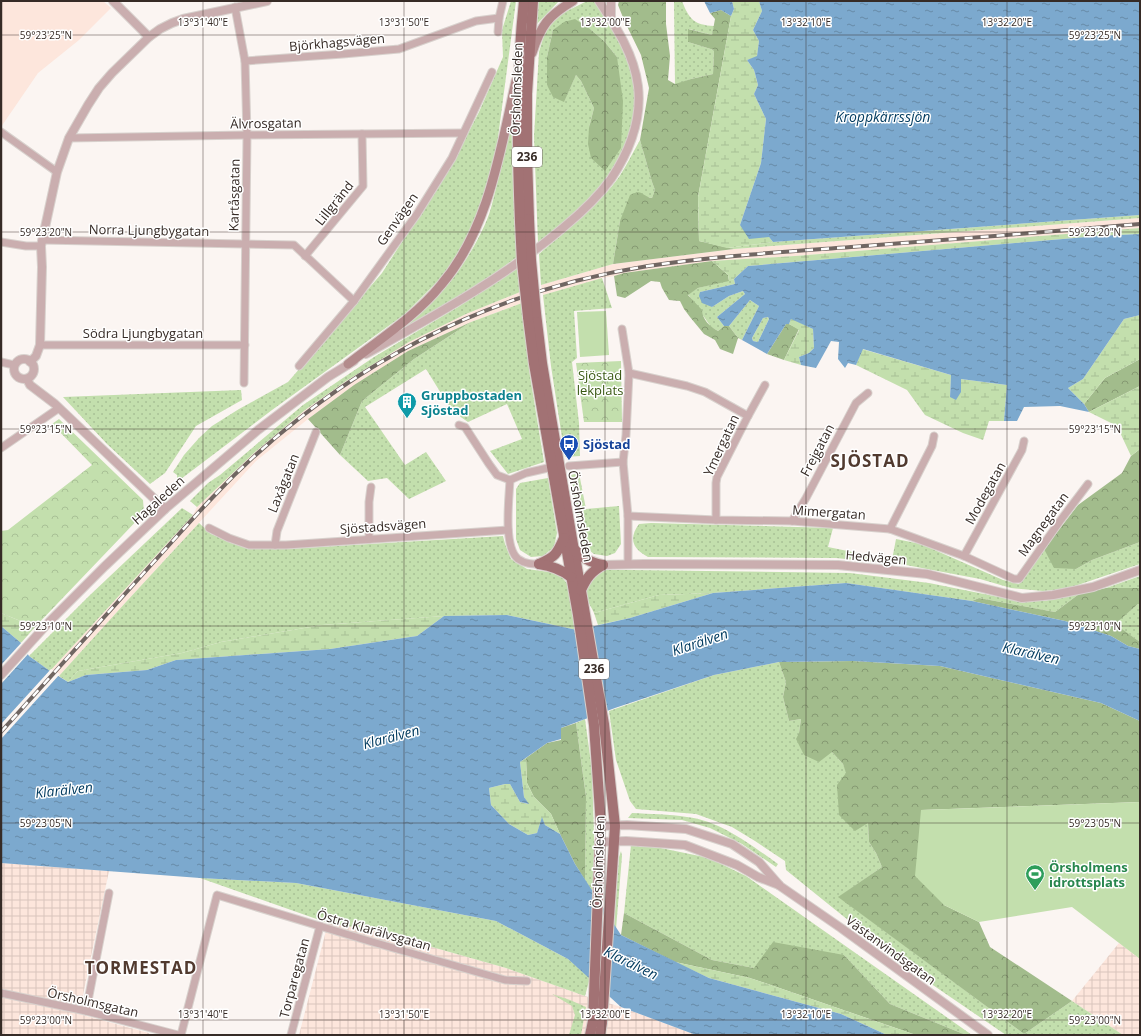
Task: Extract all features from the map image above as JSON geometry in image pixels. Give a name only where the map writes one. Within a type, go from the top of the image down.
[{"type":"main road","name":"Örsholmsleden","points":[[524,1],[524,64]]},
{"type":"main road","name":"Örsholmsleden","points":[[533,1],[524,64],[517,134],[524,221],[522,262],[544,371],[581,590],[582,615],[615,826],[611,890],[597,1022],[590,1035]]},
{"type":"main road","points":[[348,364],[425,303],[442,285],[467,246],[487,202],[524,64],[542,27],[554,13],[573,1]]},
{"type":"main road","name":"Örsholmsleden","points":[[532,315],[534,364],[571,577],[582,615]]},
{"type":"main road","points":[[539,564],[551,559],[558,552],[564,538]]},
{"type":"main road","points":[[574,549],[588,560],[602,565]]},
{"type":"main road","points":[[539,564],[552,566],[571,577]]},
{"type":"main road","points":[[581,590],[589,575],[602,565]]},
{"type":"main road","name":"Örsholmsleden","points":[[599,725],[601,826],[597,1022],[600,1035]]},
{"type":"street","points":[[113,1],[149,37]]},
{"type":"street","points":[[30,362],[36,356],[40,345],[42,243],[57,172],[69,138],[88,104],[112,73],[149,37],[160,29],[183,19],[267,1]]},
{"type":"street","points":[[498,32],[502,1]]},
{"type":"street","name":"Hagaleden","points":[[1,675],[104,566],[165,509],[258,430],[328,377],[348,364],[405,333],[472,293],[522,260],[580,213],[610,180],[632,140],[638,115],[639,100],[638,86],[629,52],[611,19],[599,1]]},
{"type":"street","points":[[611,1],[611,19]]},
{"type":"street","name":"Kartåsgatan","points":[[235,7],[245,61],[247,135],[244,383]]},
{"type":"street","name":"Björkhagsvägen","points":[[245,61],[399,49],[476,21],[499,18]]},
{"type":"street","name":"Genvägen","points":[[299,366],[354,301],[417,214],[452,158],[492,72]]},
{"type":"street","points":[[1,132],[57,172]]},
{"type":"street","name":"Älvrosgatan","points":[[69,138],[463,133]]},
{"type":"street","name":"Lillgränd","points":[[305,256],[363,186],[362,134]]},
{"type":"street","name":"Norra Ljungbygatan","points":[[1,242],[26,246],[42,243],[294,245],[354,301]]},
{"type":"street","points":[[622,329],[629,373],[623,462],[628,516],[628,564]]},
{"type":"street","name":"Södra Ljungbygatan","points":[[40,345],[245,345]]},
{"type":"street","points":[[21,359],[25,359],[30,362],[34,367],[34,371],[31,376],[27,379],[17,377],[14,371],[14,366],[16,363],[21,359]]},
{"type":"street","points":[[1,362],[14,366]]},
{"type":"street","points":[[629,373],[687,386],[705,392],[748,416]]},
{"type":"street","points":[[27,379],[30,385],[59,408],[165,509]]},
{"type":"street","name":"Ymergatan","points":[[716,520],[717,477],[765,385]]},
{"type":"street","name":"Frejgatan","points":[[792,521],[806,498],[856,403],[868,393]]},
{"type":"street","points":[[1,448],[59,408]]},
{"type":"street","points":[[459,425],[466,428],[497,474],[510,480],[526,473],[548,468]]},
{"type":"street","name":"Laxågatan","points":[[275,545],[277,531],[316,432]]},
{"type":"street","points":[[890,529],[932,446],[934,436]]},
{"type":"street","name":"Modegatan","points":[[964,556],[1022,450],[1024,441]]},
{"type":"street","points":[[569,466],[623,462]]},
{"type":"street","points":[[510,480],[508,530],[511,549],[518,559],[524,563],[539,564]]},
{"type":"street","name":"Magnegatan","points":[[1019,579],[1060,520],[1088,484]]},
{"type":"street","points":[[369,539],[369,502],[372,488]]},
{"type":"street","name":"Mimergatan","points":[[628,516],[716,520],[792,521],[890,529],[964,556],[1014,579],[1019,579]]},
{"type":"street","name":"Sjöstadsvägen","points":[[209,528],[229,538],[249,545],[275,545],[508,530]]},
{"type":"street","name":"Hedvägen","points":[[602,565],[845,566],[927,574],[1022,598],[1054,595],[1093,587],[1140,570]]},
{"type":"street","name":"Västanvindsgatan","points":[[601,826],[627,825],[686,829],[732,844],[759,862],[780,886],[841,928],[988,1035]]},
{"type":"street","name":"Västanvindsgatan","points":[[600,842],[626,841],[685,845],[737,865],[758,878],[780,886]]},
{"type":"street","points":[[86,1011],[109,893]]},
{"type":"street","name":"Östra Klarälvsgatan","points":[[180,1035],[217,895],[503,979],[526,981]]},
{"type":"street","name":"Torparegatan","points":[[291,1035],[320,926]]},
{"type":"street","name":"Örsholmsgatan","points":[[1,993],[86,1011],[180,1035]]},
{"type":"shaded area","points":[[1,1],[103,1],[111,8],[79,40],[38,73],[1,127]]},
{"type":"shaded area","points":[[1140,218],[1140,228],[795,256],[712,261],[624,273],[543,295],[541,285],[613,264],[734,249]]},
{"type":"shaded area","points":[[520,292],[522,303],[471,322],[408,351],[354,385],[308,419],[256,461],[59,676],[50,671],[193,515],[197,507],[255,452],[305,410],[346,381],[409,342],[466,314]]},
{"type":"shaded area","points":[[1,863],[109,871],[79,1014],[149,1033],[149,1035],[1,1035]]},
{"type":"shaded area","points":[[328,923],[372,930],[506,968],[621,1007],[696,1035],[299,1035]]},
{"type":"shaded area","points":[[1119,943],[1140,959],[1140,1035],[1123,1035],[1072,1001]]},
{"type":"green space","points":[[511,1],[516,1],[497,145],[485,195],[470,232],[459,253],[440,279],[405,314],[272,410],[177,482],[177,475],[173,472],[184,455],[199,438],[212,426],[239,409],[288,382],[382,273],[452,164],[479,112],[503,57],[502,30]]},
{"type":"green space","points":[[538,1],[559,1],[536,25]]},
{"type":"green space","points":[[587,1],[595,1],[623,44],[633,74],[636,96],[634,119],[625,153],[605,181],[571,217],[538,243],[534,136],[539,52],[545,32],[557,16]],"holes":[[[590,29],[604,41],[617,57],[589,128],[594,108],[581,81],[576,75],[564,101],[547,85],[547,57],[553,30]]]},
{"type":"green space","points":[[619,1],[666,1],[666,24],[670,56],[668,80],[675,84],[713,74],[714,50],[688,42],[688,29],[712,35],[715,19],[710,13],[721,10],[731,16],[698,197],[699,241],[734,249],[613,264],[620,221],[630,195],[640,192],[652,198],[655,190],[640,140],[649,88],[641,55],[624,20],[618,5]]},
{"type":"green space","points":[[674,1],[682,1],[693,20],[702,24],[714,26],[712,35],[689,29],[688,42],[714,50],[713,74],[691,79],[675,85]]},
{"type":"green space","points":[[732,1],[759,1],[762,11],[753,30],[759,41],[757,57],[747,60],[754,70],[758,85],[754,94],[766,119],[761,163],[740,225],[769,237],[773,242],[727,248],[699,241],[698,197],[731,16],[734,9]]},
{"type":"green space","points":[[575,19],[604,41],[617,57],[623,101],[621,148],[605,171],[591,158],[588,144],[589,128],[594,108],[581,81],[576,75],[564,102],[553,97],[547,85],[547,57],[553,30],[564,22]]},
{"type":"green space","points":[[511,110],[517,257],[481,283],[406,327],[433,301],[457,273],[467,259],[481,233],[494,196]]},
{"type":"green space","points":[[640,140],[655,190],[652,198],[648,197],[620,221],[613,264],[541,285],[539,254],[602,198],[619,177]]},
{"type":"green space","points":[[1140,215],[1140,218],[734,249],[727,248],[773,242]]},
{"type":"green space","points":[[1140,228],[1140,234],[1098,236],[748,266],[734,279],[729,281],[728,275],[712,261],[795,256]]},
{"type":"green space","points":[[712,261],[728,275],[729,281],[698,288],[688,295],[702,310],[705,320],[712,327],[718,331],[724,326],[729,326],[738,338],[733,354],[720,349],[715,340],[704,334],[684,309],[680,301],[669,300],[660,282],[651,281],[625,298],[617,296],[614,276],[624,273]]},
{"type":"green space","points":[[517,268],[520,292],[466,314],[409,342],[346,381],[305,410],[255,452],[197,507],[190,501],[208,483],[220,475],[303,405],[374,357],[458,307]]},
{"type":"green space","points":[[602,278],[612,308],[574,311],[577,358],[572,362],[579,423],[580,456],[565,457],[551,366],[543,295]]},
{"type":"green space","points":[[734,279],[735,284],[700,292],[712,307],[729,296],[743,291],[745,294],[717,317],[724,326],[718,331],[711,327],[688,294],[698,288]]},
{"type":"green space","points":[[750,300],[759,306],[742,340],[738,338],[729,326]]},
{"type":"green space","points":[[522,303],[530,376],[544,462],[508,474],[490,451],[522,439],[507,404],[468,422],[452,411],[426,369],[365,407],[405,465],[426,452],[446,481],[409,499],[387,478],[368,481],[340,455],[362,401],[414,359],[471,322]]},
{"type":"green space","points":[[606,311],[609,355],[580,357],[577,312]]},
{"type":"green space","points":[[1140,315],[1140,359],[1105,378],[1084,404],[1068,388],[1083,379],[1124,319]]},
{"type":"green space","points":[[768,317],[769,319],[758,342],[753,341],[752,338],[763,318]]},
{"type":"green space","points":[[791,318],[813,329],[814,348],[809,353],[799,357],[801,365],[784,360],[799,330],[789,324]]},
{"type":"green space","points":[[471,322],[414,359],[362,401],[340,455],[308,419],[354,385],[408,351]]},
{"type":"green space","points":[[786,324],[799,329],[784,360],[767,354]]},
{"type":"green space","points":[[862,349],[951,375],[950,397],[961,379],[1007,385],[1004,421],[989,421],[983,440],[963,433],[925,415],[907,390],[856,365]]},
{"type":"green space","points":[[1140,359],[1140,386],[1089,412],[1084,404],[1105,378]]},
{"type":"green space","name":"Sjöstad lekplats","points":[[621,361],[622,422],[584,422],[576,363]]},
{"type":"green space","points":[[1140,386],[1140,449],[1131,456],[1117,426],[1089,412]]},
{"type":"green space","points":[[241,390],[242,400],[196,426],[165,473],[150,484],[107,444],[63,397]]},
{"type":"green space","points":[[59,419],[143,500],[144,513],[35,627],[1,613],[1,531],[8,530],[92,465],[52,424]]},
{"type":"green space","points":[[1140,449],[1140,542],[1092,560],[1076,569],[1054,568],[1044,549],[1078,505],[1122,473],[1131,456]]},
{"type":"green space","points":[[579,473],[586,509],[619,506],[621,544],[615,553],[607,556],[594,554],[585,547],[580,534],[571,475]]},
{"type":"green space","points":[[548,478],[557,533],[554,547],[543,556],[531,557],[520,550],[516,539],[516,489],[520,483]]},
{"type":"green space","points":[[182,508],[193,515],[50,671],[29,656],[89,596]]},
{"type":"green space","points":[[199,523],[211,534],[248,548],[286,549],[503,536],[511,559],[527,569],[549,572],[561,576],[569,586],[577,630],[507,615],[444,616],[322,625],[221,642],[182,653],[78,671],[68,682],[59,676]]},
{"type":"green space","points":[[651,523],[833,528],[828,547],[892,560],[896,539],[921,544],[1003,580],[1019,584],[1044,549],[1076,569],[1092,560],[1140,542],[1140,564],[1066,589],[1043,591],[1011,588],[980,579],[906,565],[836,558],[648,557],[639,551],[633,539],[639,524]]},
{"type":"green space","points":[[605,570],[850,573],[929,583],[1014,600],[1044,601],[1079,594],[1055,612],[979,598],[972,601],[846,583],[713,593],[659,595],[594,613],[586,594],[588,585],[593,577]]},
{"type":"green space","points":[[1140,576],[1140,588],[1106,588]]},
{"type":"green space","points":[[1106,588],[1140,588],[1140,604],[1138,604],[1115,624],[1140,642],[1140,649],[1128,646],[1111,636],[1065,621],[972,601],[979,598],[1055,612],[1079,594]]},
{"type":"green space","points":[[713,593],[630,618],[598,625],[594,613],[659,595]]},
{"type":"green space","points":[[1138,604],[1140,604],[1140,642],[1114,624]]},
{"type":"green space","points":[[1,613],[35,627],[21,643],[1,626]]},
{"type":"green space","points":[[444,616],[417,636],[330,649],[176,660],[147,670],[86,675],[68,682],[78,671],[182,653],[221,642],[322,625]]},
{"type":"green space","points":[[853,661],[940,666],[1101,703],[1140,721],[1140,802],[921,810],[944,905],[979,922],[990,947],[1072,1001],[1024,1034],[838,897],[882,867],[869,842],[868,823],[855,831],[839,815],[837,785],[846,773],[843,764],[832,752],[819,762],[804,755],[796,739],[799,733],[801,719],[789,721],[783,697],[786,682],[779,662]]},
{"type":"green space","points":[[779,662],[786,682],[783,697],[789,721],[801,719],[799,733],[832,752],[843,764],[868,822],[869,842],[882,867],[839,897],[1024,1034],[1072,1001],[1123,1035],[1006,1035],[905,966],[786,870],[785,861],[755,841],[732,827],[696,814],[636,809],[630,801],[616,760],[609,711],[714,675]]},
{"type":"green space","points":[[585,719],[592,770],[594,894],[585,880],[586,797],[576,723]]},
{"type":"green space","points":[[576,723],[586,797],[585,880],[575,864],[551,814],[534,797],[527,783],[526,758],[547,743],[561,740],[561,728]]},
{"type":"green space","points":[[526,758],[527,783],[534,797],[551,814],[560,834],[545,825],[542,818],[537,833],[528,835],[509,824],[491,805],[489,788],[505,784],[510,784],[520,802],[528,804],[524,797],[520,762]]},
{"type":"green space","name":"Örsholmens idrottsplats","points":[[1140,802],[1140,959],[1072,907],[979,922],[944,905],[915,876],[921,810]]},
{"type":"green space","points":[[632,813],[680,816],[700,819],[712,823],[735,835],[778,864],[776,867],[742,844],[710,828],[682,820],[628,818]]},
{"type":"green space","points":[[631,845],[656,847],[709,858],[746,876],[972,1035],[966,1035],[890,1004],[844,955],[754,968],[712,960],[624,913]]},
{"type":"green space","points":[[621,851],[622,856],[616,929],[614,925],[619,857]]},
{"type":"green space","points":[[200,878],[296,883],[496,921],[568,959],[590,978],[585,996],[506,968],[372,930],[328,923]]},
{"type":"green space","points":[[624,913],[712,960],[754,968],[773,942],[844,955],[890,1004],[966,1035],[916,1035],[750,978],[675,962],[621,935]]},
{"type":"green space","points":[[675,962],[750,978],[916,1035],[887,1035],[841,1014],[709,978]]},
{"type":"green space","points":[[552,994],[586,1007],[581,1035],[569,1035],[575,1015],[572,1006]]},
{"type":"water","points":[[704,1],[732,1],[734,9],[731,16],[721,10],[710,13]]},
{"type":"water","name":"Kroppkärrssjön","points":[[759,1],[1140,1],[1140,215],[773,242],[769,237],[749,239],[740,225],[761,163],[766,119],[754,94],[758,85],[754,70],[747,60],[757,56],[759,41],[753,30],[762,11]]},
{"type":"water","points":[[1140,234],[1140,315],[1124,319],[1083,379],[1068,388],[1084,404],[1089,412],[1060,406],[1024,407],[1017,421],[1004,421],[1007,385],[961,379],[961,392],[956,400],[950,397],[951,375],[863,349],[856,365],[848,363],[845,368],[838,359],[839,342],[831,341],[816,368],[801,365],[799,357],[809,353],[814,348],[813,329],[791,319],[789,324],[786,324],[767,354],[742,340],[759,306],[750,300],[729,326],[724,326],[717,317],[745,294],[743,291],[729,296],[712,307],[702,303],[699,296],[700,292],[735,284],[734,279],[748,266],[1098,236]],"holes":[[[768,317],[769,319],[758,342],[753,341],[752,338],[763,318]]]},
{"type":"water","name":"Klarälven","points":[[846,583],[972,601],[1065,621],[1111,636],[1128,646],[1140,649],[1140,721],[1101,703],[940,666],[853,661],[779,662],[714,675],[615,708],[561,728],[561,739],[547,743],[520,762],[524,797],[529,804],[520,802],[510,784],[489,788],[491,805],[509,824],[528,835],[537,833],[542,817],[545,825],[560,834],[575,864],[621,935],[709,978],[841,1014],[887,1035],[696,1035],[621,1007],[568,959],[496,921],[296,883],[200,878],[1,863],[1,626],[21,643],[29,656],[68,682],[86,675],[147,670],[176,660],[330,649],[417,636],[444,616],[507,615],[577,630],[630,618],[713,593]]},
{"type":"pier","points":[[22,642],[29,653],[1,684],[1,665]]},
{"type":"pier","points":[[51,669],[60,674],[1,739],[1,724]]},
{"type":"railway","points":[[1,732],[197,514],[223,486],[256,455],[289,426],[339,389],[380,363],[421,340],[464,319],[554,287],[601,275],[648,266],[749,255],[1140,224]]},
{"type":"place","name":"Gruppbostaden Sjöstad","points":[[407,419]]},
{"type":"place","name":"Sjöstad","points":[[569,461]]},
{"type":"place","name":"Örsholmens idrottsplats","points":[[1035,891]]},
{"type":"district","name":"SJÖSTAD","points":[[870,461]]},
{"type":"district","name":"TORMESTAD","points":[[141,968]]}]
